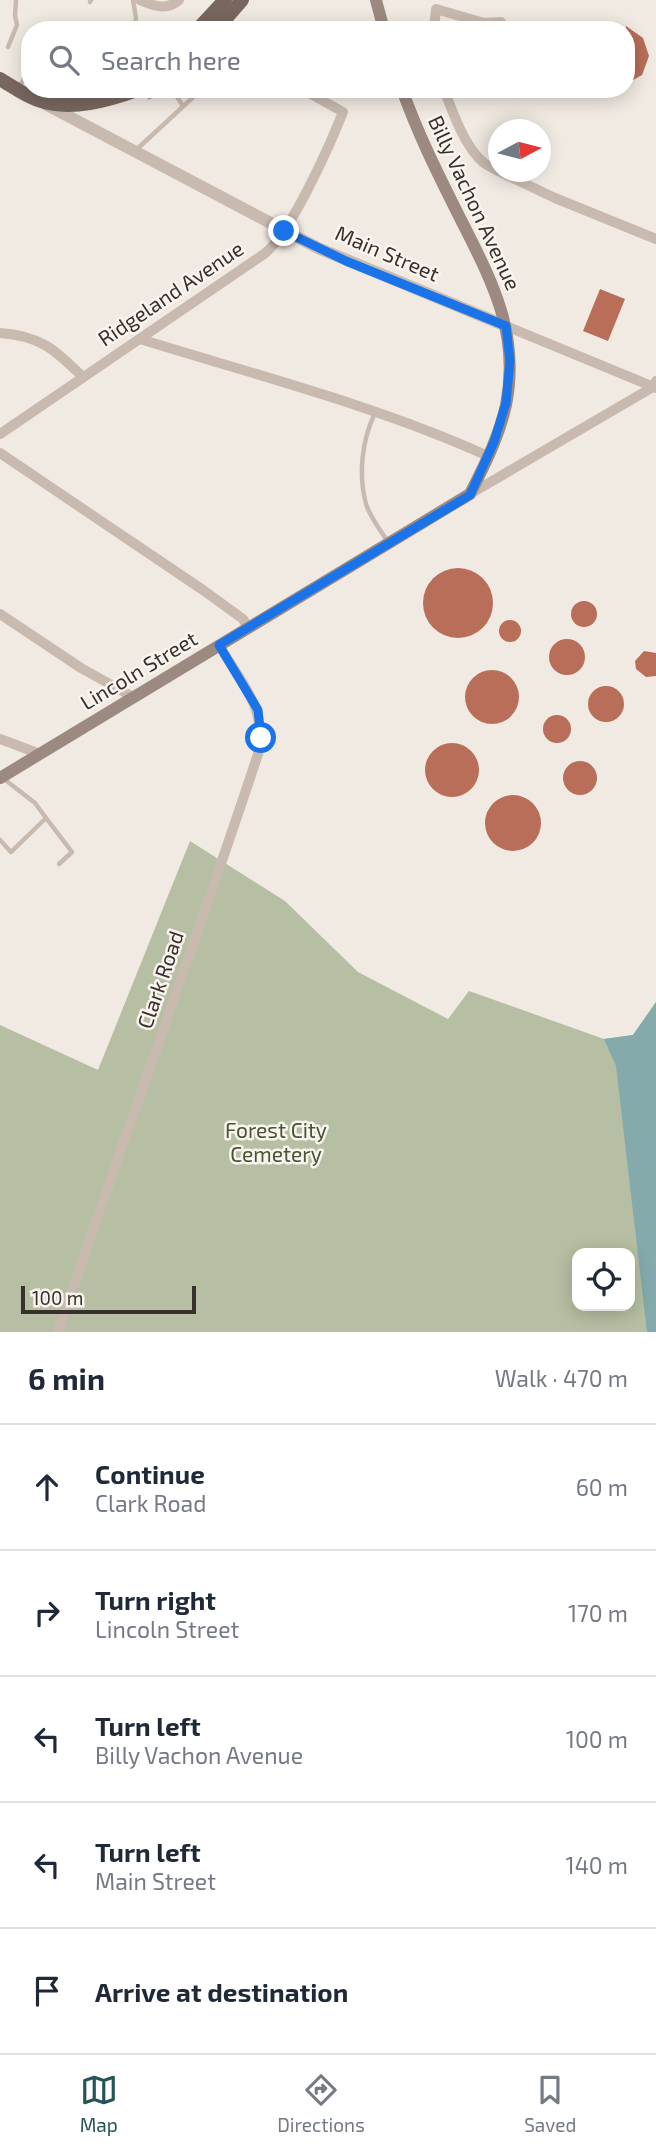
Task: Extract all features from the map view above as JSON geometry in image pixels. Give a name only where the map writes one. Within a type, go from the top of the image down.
[{"type":"main road","points":[[205,21],[225,0]]},
{"type":"main road","points":[[224,21],[242,0]]},
{"type":"main road","points":[[376,0],[382,21]]},
{"type":"main road","points":[[0,79],[21,84]]},
{"type":"main road","name":"Main Street","points":[[0,79],[21,91]]},
{"type":"main road","name":"Main Street","points":[[34,98],[39,101]]},
{"type":"main road","points":[[39,101],[58,104],[88,103],[107,98]]},
{"type":"main road","name":"Billy Vachon Avenue","points":[[406,98],[433,164],[492,284],[506,326],[510,361],[502,422],[470,495]]},
{"type":"main road","name":"Lincoln Street","points":[[1,777],[470,495]]},
{"type":"street","points":[[139,0],[162,8],[179,0]]},
{"type":"street","points":[[435,21],[436,9],[477,21]]},
{"type":"street","name":"Ridgeland Avenue","points":[[0,434],[271,248],[284,231],[332,140],[343,112],[318,98]]},
{"type":"street","points":[[447,98],[470,145],[488,165]]},
{"type":"street","name":"Main Street","points":[[39,101],[346,261],[655,385]]},
{"type":"street","points":[[522,182],[656,239]]},
{"type":"street","points":[[0,333],[27,336],[49,346],[83,377]]},
{"type":"street","points":[[140,339],[375,413],[447,438],[488,456]]},
{"type":"street","name":"Lincoln Street","points":[[470,495],[655,385]]},
{"type":"street","points":[[0,453],[203,590],[243,619],[248,628]]},
{"type":"street","points":[[0,614],[81,668],[133,698]]},
{"type":"street","name":"Clark Road","points":[[58,1332],[258,754],[261,738],[258,710],[219,645]]},
{"type":"street","points":[[0,739],[40,754]]},
{"type":"lane","points":[[8,47],[17,25],[16,0]]},
{"type":"lane","points":[[133,0],[136,21]]},
{"type":"lane","points":[[178,98],[183,106]]},
{"type":"lane","points":[[134,152],[192,98]]},
{"type":"lane","points":[[375,413],[366,431],[362,463],[366,505],[389,543]]},
{"type":"lane","points":[[1,777],[34,803],[72,852],[59,864]]},
{"type":"lane","points":[[0,840],[11,852],[46,818]]},
{"type":"green space","name":"Forest City Cemetery","points":[[190,841],[285,901],[358,972],[448,1019],[469,991],[604,1039],[633,1035],[656,1002],[656,1332],[0,1332],[0,1025],[98,1070]]},
{"type":"water","points":[[656,1002],[656,1332],[647,1332],[616,1066],[604,1039],[633,1035]]},
{"type":"building","points":[[635,32],[643,38],[649,56],[642,75],[635,79]]},
{"type":"building","points":[[600,289],[625,299],[608,341],[583,331]]},
{"type":"building","points":[[458,568],[477,574],[487,584],[493,603],[487,622],[477,632],[458,638],[439,632],[429,622],[423,603],[429,584],[439,574]]},
{"type":"building","points":[[584,601],[593,605],[597,614],[593,623],[584,627],[575,623],[571,614],[575,605]]},
{"type":"building","points":[[510,620],[518,623],[521,631],[518,639],[510,642],[502,639],[499,631],[502,623]]},
{"type":"building","points":[[567,639],[579,645],[585,657],[579,669],[567,675],[555,669],[549,657],[555,645]]},
{"type":"building","points":[[644,651],[656,653],[656,676],[646,677],[636,669],[635,661]]},
{"type":"building","points":[[492,670],[511,678],[519,697],[511,716],[492,724],[473,716],[465,697],[473,678]]},
{"type":"building","points":[[606,686],[619,691],[624,704],[619,717],[606,722],[593,717],[588,704],[593,691]]},
{"type":"building","points":[[557,715],[567,719],[571,729],[567,739],[557,743],[547,739],[543,729],[547,719]]},
{"type":"building","points":[[457,743],[467,747],[475,755],[479,770],[475,785],[467,793],[447,797],[437,793],[429,785],[425,765],[429,755],[437,747]]},
{"type":"building","points":[[580,761],[592,766],[597,778],[592,790],[580,795],[568,790],[563,778],[568,766]]},
{"type":"building","points":[[513,795],[524,797],[533,803],[539,812],[539,834],[533,843],[524,849],[513,851],[502,849],[493,843],[487,834],[485,823],[487,812],[493,803],[502,797]]},
{"type":"route","points":[[261,738],[258,710],[219,645],[470,495],[502,422],[510,361],[506,326],[346,261],[284,231]]}]
